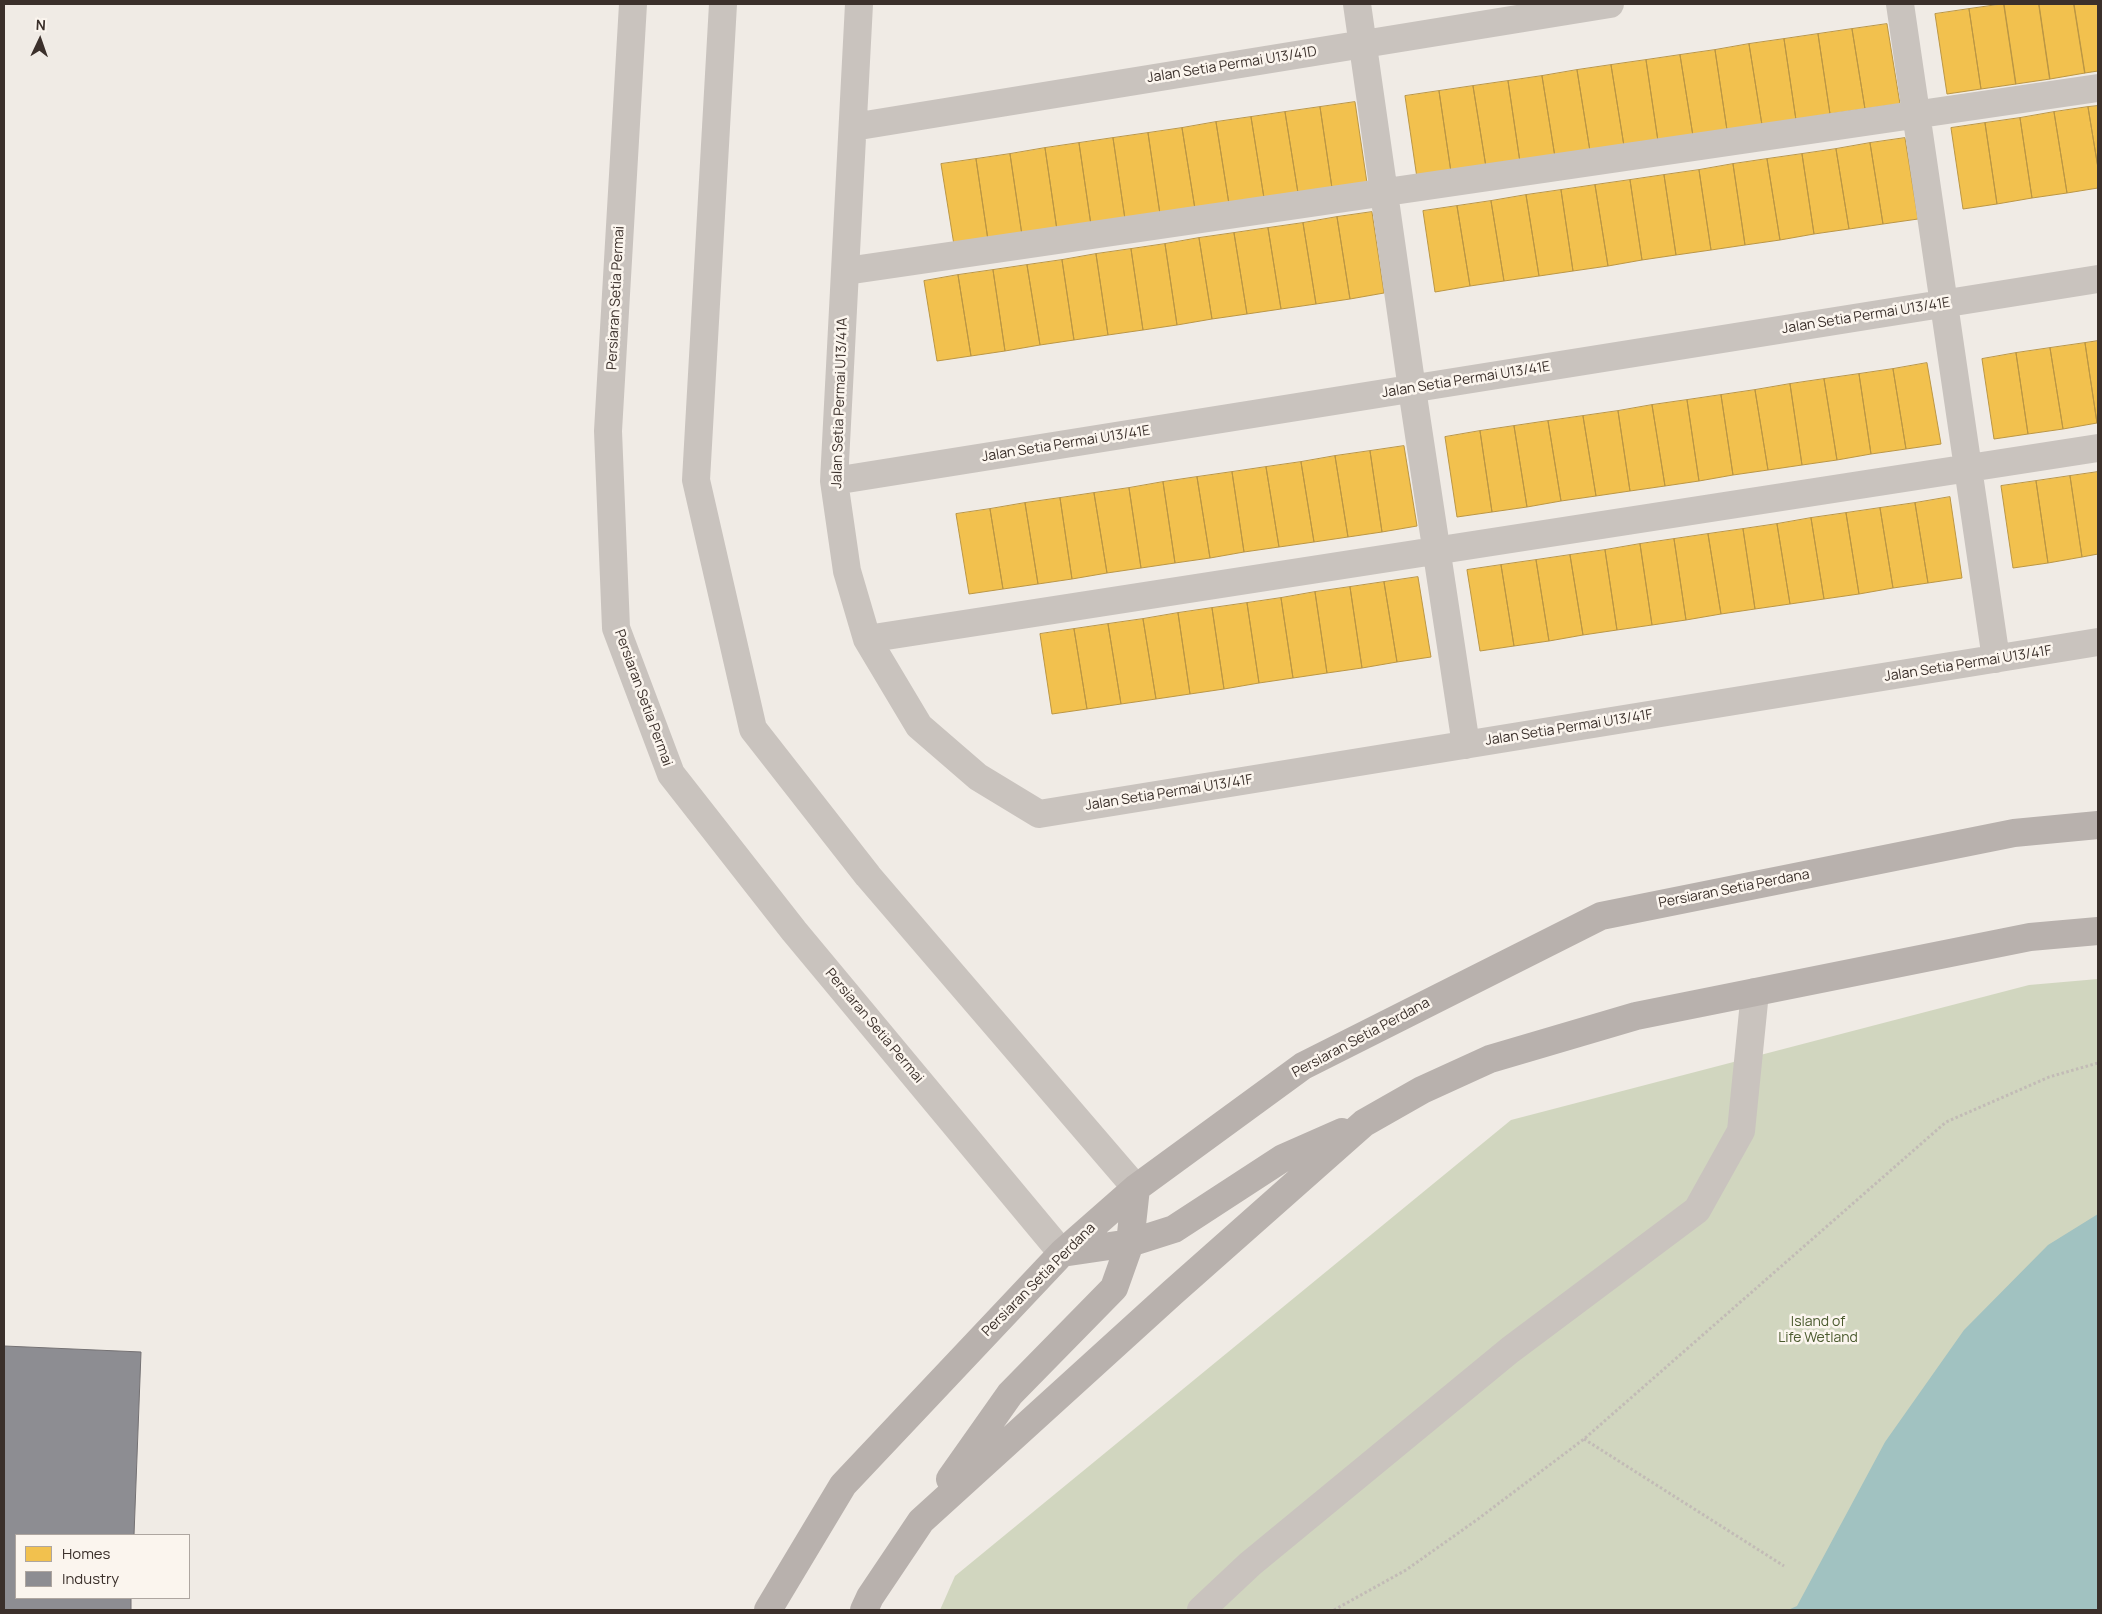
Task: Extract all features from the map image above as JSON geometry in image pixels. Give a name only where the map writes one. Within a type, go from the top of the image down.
[{"type":"main road","name":"Persiaran Setia Perdana","points":[[768,1610],[843,1486],[1062,1253],[1136,1188],[1303,1066],[1601,916],[2014,833],[2098,825]]},
{"type":"main road","points":[[1062,1253],[1130,1243],[1174,1229],[1283,1158],[1364,1123],[1422,1090],[1490,1059],[1636,1016],[2030,937],[2098,931]]},
{"type":"main road","points":[[921,1521],[1165,1299],[1364,1123]]},
{"type":"main road","points":[[864,1610],[870,1597],[921,1521],[1010,1394],[1114,1288],[1130,1243],[1136,1188]]},
{"type":"street","name":"Persiaran Setia Permai","points":[[633,4],[608,431],[616,628],[671,774],[794,931],[1062,1253]]},
{"type":"street","points":[[723,4],[696,480],[753,729],[868,876],[1136,1188]]},
{"type":"street","name":"Jalan Setia Permai U13/41A","points":[[859,4],[834,481],[847,571],[867,638],[920,726],[978,777],[1039,814]]},
{"type":"street","points":[[1357,4],[1412,389],[1466,745]]},
{"type":"street","name":"Jalan Setia Permai U13/41D","points":[[853,127],[1610,4]]},
{"type":"street","points":[[1900,4],[1996,659]]},
{"type":"street","points":[[846,271],[2098,88]]},
{"type":"street","name":"Jalan Setia Permai U13/41E","points":[[834,481],[2098,279]]},
{"type":"street","points":[[867,638],[2098,448]]},
{"type":"street","name":"Jalan Setia Permai U13/41F","points":[[1039,814],[2098,642]]},
{"type":"street","points":[[1200,1610],[1250,1564],[1510,1350],[1697,1210],[1741,1131],[1755,992]]},
{"type":"path","points":[[1334,1610],[1406,1570],[1478,1519],[1584,1439],[1946,1122],[2049,1077],[2098,1063]]},
{"type":"path","points":[[1584,1439],[1784,1566]]},
{"type":"green space","name":"Island of Life Wetland","points":[[2098,979],[2098,1610],[940,1610],[955,1576],[1511,1120],[2029,985]]},
{"type":"water","points":[[2098,1214],[2098,1610],[1788,1610],[1797,1606],[1885,1442],[1964,1330],[2048,1245]]},
{"type":"building: Homes","points":[[2004,4],[2039,4],[2050,79],[2016,84]]},
{"type":"building: Homes","points":[[2004,4],[2016,84],[1981,89],[1969,9]]},
{"type":"building: Homes","points":[[2039,4],[2074,4],[2085,73],[2050,79]]},
{"type":"building: Homes","points":[[2074,4],[2098,4],[2098,71],[2085,73]]},
{"type":"building: Homes","points":[[1969,9],[1981,89],[1947,94],[1935,14]]},
{"type":"building: Homes","points":[[1887,24],[1900,104],[1865,109],[1852,29]]},
{"type":"building: Homes","points":[[1852,29],[1865,109],[1830,114],[1818,34]]},
{"type":"building: Homes","points":[[1818,34],[1830,114],[1796,120],[1784,39]]},
{"type":"building: Homes","points":[[1784,39],[1796,120],[1762,125],[1749,44]]},
{"type":"building: Homes","points":[[1749,44],[1762,125],[1727,130],[1715,50]]},
{"type":"building: Homes","points":[[1715,50],[1727,130],[1693,136],[1680,55]]},
{"type":"building: Homes","points":[[1680,55],[1693,136],[1658,141],[1646,60]]},
{"type":"building: Homes","points":[[1646,60],[1658,141],[1624,146],[1611,65]]},
{"type":"building: Homes","points":[[1611,65],[1624,146],[1590,151],[1577,70]]},
{"type":"building: Homes","points":[[1577,70],[1590,151],[1555,157],[1542,76]]},
{"type":"building: Homes","points":[[1542,76],[1555,157],[1520,162],[1508,81]]},
{"type":"building: Homes","points":[[1508,81],[1520,162],[1486,167],[1473,86]]},
{"type":"building: Homes","points":[[1473,86],[1486,167],[1451,172],[1439,91]]},
{"type":"building: Homes","points":[[1439,91],[1451,172],[1417,178],[1405,96]]},
{"type":"building: Homes","points":[[1355,102],[1367,183],[1332,188],[1320,107]]},
{"type":"building: Homes","points":[[2098,106],[2098,168],[2088,107]]},
{"type":"building: Homes","points":[[1320,107],[1332,188],[1298,193],[1285,112]]},
{"type":"building: Homes","points":[[2088,107],[2098,168],[2098,188],[2067,193],[2054,112]]},
{"type":"building: Homes","points":[[1285,112],[1298,193],[1264,198],[1251,117]]},
{"type":"building: Homes","points":[[2054,112],[2067,193],[2032,198],[2020,118]]},
{"type":"building: Homes","points":[[1251,117],[1264,198],[1229,204],[1216,122]]},
{"type":"building: Homes","points":[[2020,118],[2032,198],[1997,204],[1985,123]]},
{"type":"building: Homes","points":[[1216,122],[1229,204],[1195,209],[1182,128]]},
{"type":"building: Homes","points":[[1985,123],[1997,204],[1963,209],[1951,128]]},
{"type":"building: Homes","points":[[1182,128],[1195,209],[1160,214],[1148,133]]},
{"type":"building: Homes","points":[[1148,133],[1160,214],[1125,219],[1113,138]]},
{"type":"building: Homes","points":[[1113,138],[1125,219],[1091,225],[1079,143]]},
{"type":"building: Homes","points":[[1905,138],[1918,219],[1883,224],[1870,143]]},
{"type":"building: Homes","points":[[1079,143],[1091,225],[1057,230],[1045,148]]},
{"type":"building: Homes","points":[[1870,143],[1883,224],[1849,229],[1836,149]]},
{"type":"building: Homes","points":[[1045,148],[1057,230],[1022,235],[1010,154]]},
{"type":"building: Homes","points":[[1836,149],[1849,229],[1814,234],[1802,154]]},
{"type":"building: Homes","points":[[1010,154],[1022,235],[988,240],[976,159]]},
{"type":"building: Homes","points":[[1802,154],[1814,234],[1780,240],[1767,159]]},
{"type":"building: Homes","points":[[976,159],[988,240],[954,245],[941,164]]},
{"type":"building: Homes","points":[[1767,159],[1780,240],[1745,245],[1733,164]]},
{"type":"building: Homes","points":[[1733,164],[1745,245],[1711,250],[1699,170]]},
{"type":"building: Homes","points":[[1699,170],[1711,250],[1676,255],[1664,175]]},
{"type":"building: Homes","points":[[1664,175],[1676,255],[1642,260],[1630,180]]},
{"type":"building: Homes","points":[[1630,180],[1642,260],[1608,266],[1595,185]]},
{"type":"building: Homes","points":[[1595,185],[1608,266],[1573,271],[1561,190]]},
{"type":"building: Homes","points":[[1561,190],[1573,271],[1539,276],[1526,195]]},
{"type":"building: Homes","points":[[1526,195],[1539,276],[1504,281],[1491,201]]},
{"type":"building: Homes","points":[[1491,201],[1504,281],[1470,286],[1457,206]]},
{"type":"building: Homes","points":[[1457,206],[1470,286],[1435,292],[1423,211]]},
{"type":"building: Homes","points":[[1372,212],[1384,293],[1350,299],[1337,217]]},
{"type":"building: Homes","points":[[1337,217],[1350,299],[1316,304],[1303,223]]},
{"type":"building: Homes","points":[[1303,223],[1316,304],[1281,309],[1268,228]]},
{"type":"building: Homes","points":[[1268,228],[1281,309],[1247,314],[1234,233]]},
{"type":"building: Homes","points":[[1234,233],[1247,314],[1212,319],[1199,238]]},
{"type":"building: Homes","points":[[1199,238],[1212,319],[1177,325],[1165,244]]},
{"type":"building: Homes","points":[[1165,244],[1177,325],[1143,330],[1131,249]]},
{"type":"building: Homes","points":[[1131,249],[1143,330],[1108,335],[1096,254]]},
{"type":"building: Homes","points":[[1096,254],[1108,335],[1074,340],[1062,260]]},
{"type":"building: Homes","points":[[1062,260],[1074,340],[1040,345],[1027,265]]},
{"type":"building: Homes","points":[[1027,265],[1040,345],[1005,351],[993,270]]},
{"type":"building: Homes","points":[[993,270],[1005,351],[971,356],[958,275]]},
{"type":"building: Homes","points":[[958,275],[971,356],[937,361],[924,281]]},
{"type":"building: Homes","points":[[2098,341],[2098,423],[2097,423],[2085,343]]},
{"type":"building: Homes","points":[[2085,343],[2097,423],[2063,429],[2050,348]]},
{"type":"building: Homes","points":[[2050,348],[2063,429],[2028,434],[2016,353]]},
{"type":"building: Homes","points":[[2016,353],[2028,434],[1994,439],[1982,359]]},
{"type":"building: Homes","points":[[1927,363],[1941,444],[1906,449],[1893,369]]},
{"type":"building: Homes","points":[[1893,369],[1906,449],[1871,454],[1859,374]]},
{"type":"building: Homes","points":[[1859,374],[1871,454],[1837,460],[1824,379]]},
{"type":"building: Homes","points":[[1824,379],[1837,460],[1802,465],[1790,384]]},
{"type":"building: Homes","points":[[1790,384],[1802,465],[1768,470],[1755,390]]},
{"type":"building: Homes","points":[[1755,390],[1768,470],[1733,475],[1721,395]]},
{"type":"building: Homes","points":[[1721,395],[1733,475],[1699,481],[1687,400]]},
{"type":"building: Homes","points":[[1687,400],[1699,481],[1665,486],[1652,405]]},
{"type":"building: Homes","points":[[1652,405],[1665,486],[1630,491],[1618,411]]},
{"type":"building: Homes","points":[[1618,411],[1630,491],[1596,496],[1583,416]]},
{"type":"building: Homes","points":[[1583,416],[1596,496],[1561,501],[1548,421]]},
{"type":"building: Homes","points":[[1548,421],[1561,501],[1527,507],[1514,426]]},
{"type":"building: Homes","points":[[1514,426],[1527,507],[1492,512],[1480,431]]},
{"type":"building: Homes","points":[[1480,431],[1492,512],[1457,517],[1445,437]]},
{"type":"building: Homes","points":[[1404,446],[1417,526],[1382,532],[1370,451]]},
{"type":"building: Homes","points":[[1370,451],[1382,532],[1348,537],[1335,456]]},
{"type":"building: Homes","points":[[1335,456],[1348,537],[1314,542],[1301,462]]},
{"type":"building: Homes","points":[[1301,462],[1314,542],[1279,547],[1266,467]]},
{"type":"building: Homes","points":[[1266,467],[1279,547],[1244,552],[1232,472]]},
{"type":"building: Homes","points":[[1232,472],[1244,552],[1210,558],[1197,477]]},
{"type":"building: Homes","points":[[2098,472],[2098,554],[2082,557],[2070,476]]},
{"type":"building: Homes","points":[[2070,476],[2082,557],[2048,563],[2036,481]]},
{"type":"building: Homes","points":[[1197,477],[1210,558],[1175,563],[1163,482]]},
{"type":"building: Homes","points":[[2036,481],[2048,563],[2013,568],[2001,486]]},
{"type":"building: Homes","points":[[1163,482],[1175,563],[1141,568],[1129,488]]},
{"type":"building: Homes","points":[[1129,488],[1141,568],[1107,573],[1094,493]]},
{"type":"building: Homes","points":[[1094,493],[1107,573],[1072,579],[1060,498]]},
{"type":"building: Homes","points":[[1950,497],[1962,578],[1928,583],[1915,503]]},
{"type":"building: Homes","points":[[1060,498],[1072,579],[1038,584],[1025,503]]},
{"type":"building: Homes","points":[[1025,503],[1038,584],[1003,589],[990,509]]},
{"type":"building: Homes","points":[[1915,503],[1928,583],[1893,588],[1880,508]]},
{"type":"building: Homes","points":[[1880,508],[1893,588],[1859,594],[1846,513]]},
{"type":"building: Homes","points":[[990,509],[1003,589],[969,594],[956,514]]},
{"type":"building: Homes","points":[[1846,513],[1859,594],[1824,599],[1811,518]]},
{"type":"building: Homes","points":[[1811,518],[1824,599],[1790,604],[1777,524]]},
{"type":"building: Homes","points":[[1777,524],[1790,604],[1755,609],[1743,529]]},
{"type":"building: Homes","points":[[1743,529],[1755,609],[1721,614],[1708,534]]},
{"type":"building: Homes","points":[[1708,534],[1721,614],[1686,620],[1674,539]]},
{"type":"building: Homes","points":[[1674,539],[1686,620],[1652,625],[1640,544]]},
{"type":"building: Homes","points":[[1640,544],[1652,625],[1617,630],[1605,550]]},
{"type":"building: Homes","points":[[1605,550],[1617,630],[1583,635],[1570,555]]},
{"type":"building: Homes","points":[[1570,555],[1583,635],[1549,641],[1536,560]]},
{"type":"building: Homes","points":[[1536,560],[1549,641],[1514,646],[1501,565]]},
{"type":"building: Homes","points":[[1501,565],[1514,646],[1480,651],[1467,570]]},
{"type":"building: Homes","points":[[1418,577],[1431,657],[1397,662],[1384,582]]},
{"type":"building: Homes","points":[[1384,582],[1397,662],[1362,668],[1350,587]]},
{"type":"building: Homes","points":[[1350,587],[1362,668],[1327,673],[1315,592]]},
{"type":"building: Homes","points":[[1315,592],[1327,673],[1293,678],[1281,598]]},
{"type":"building: Homes","points":[[1281,598],[1293,678],[1259,683],[1247,603]]},
{"type":"building: Homes","points":[[1247,603],[1259,683],[1224,689],[1212,608]]},
{"type":"building: Homes","points":[[1212,608],[1224,689],[1190,694],[1178,613]]},
{"type":"building: Homes","points":[[1178,613],[1190,694],[1156,699],[1143,619]]},
{"type":"building: Homes","points":[[1143,619],[1156,699],[1121,704],[1108,624]]},
{"type":"building: Homes","points":[[1108,624],[1121,704],[1087,709],[1074,629]]},
{"type":"building: Homes","points":[[1074,629],[1087,709],[1052,714],[1040,634]]},
{"type":"building: Industry","points":[[4,1346],[141,1352],[134,1534],[15,1534],[15,1599],[131,1599],[131,1610],[4,1610]]}]
